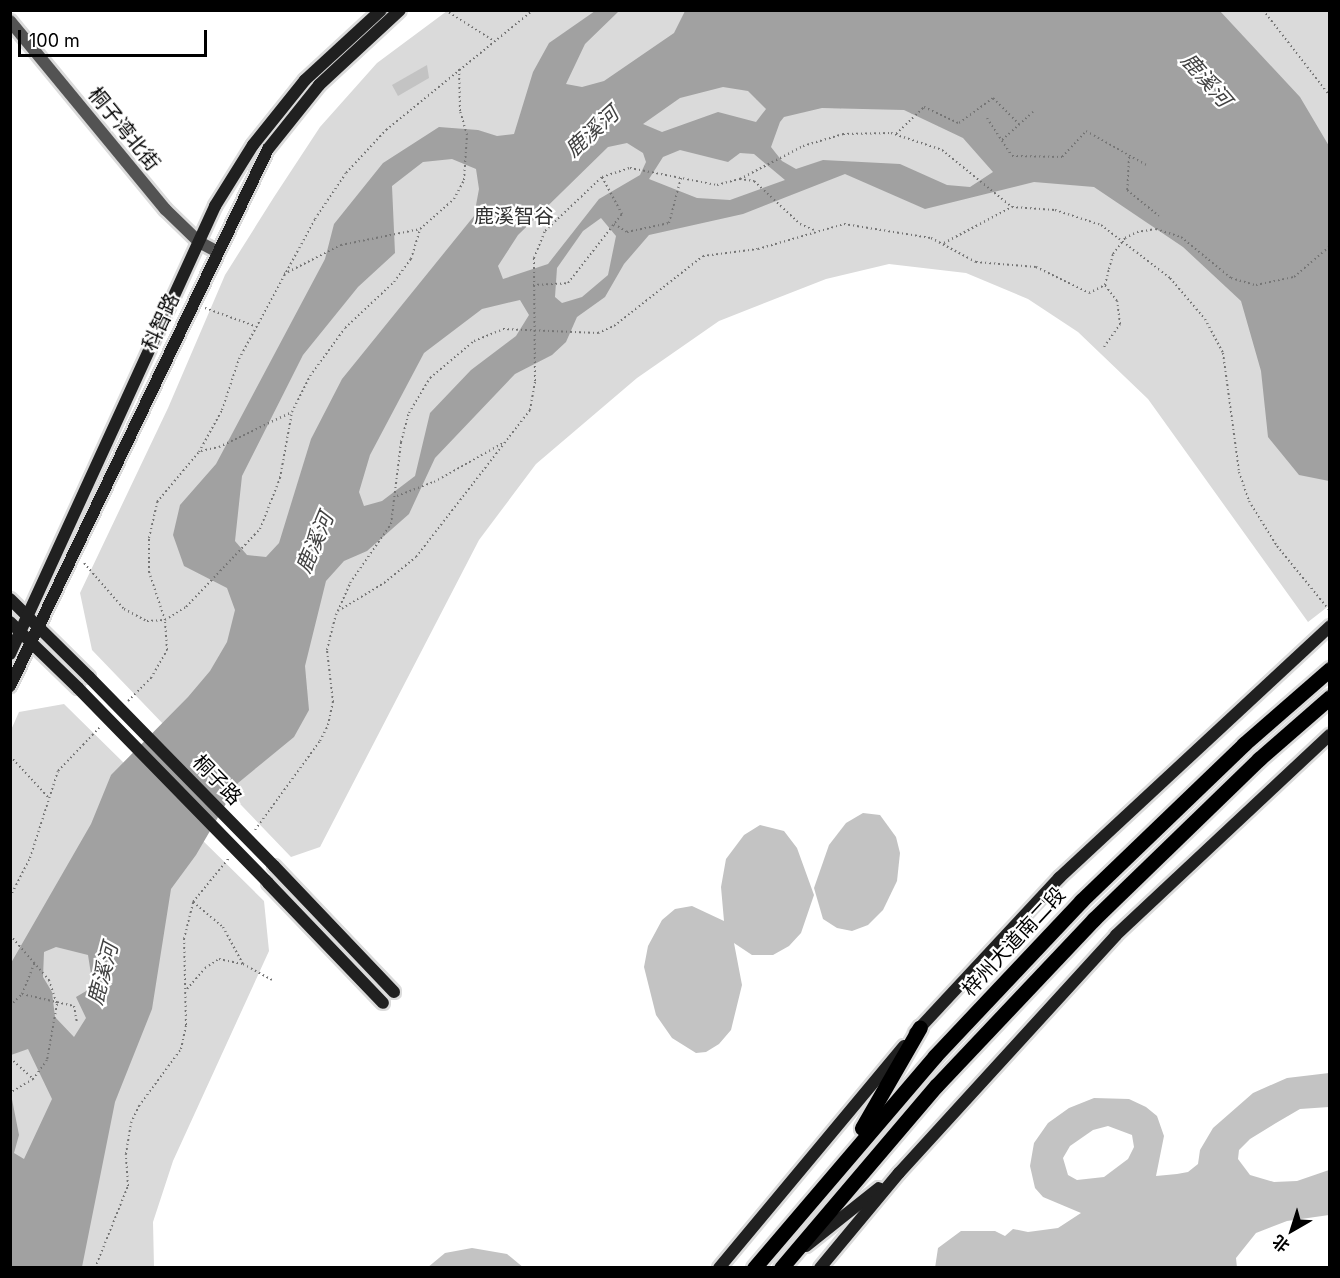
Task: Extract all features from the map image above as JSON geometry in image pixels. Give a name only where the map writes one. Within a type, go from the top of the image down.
[{"type":"main road","name":"科智路","points":[[10,654],[215,206],[253,145],[305,80],[381,10]]},
{"type":"main road","name":"科智路","points":[[10,686],[216,251],[268,149],[319,85],[400,10]]},
{"type":"main road","name":"桐子路","points":[[10,599],[274,866],[394,992]]},
{"type":"main road","name":"桐子路","points":[[10,622],[78,688],[384,1003]]},
{"type":"main road","points":[[719,1268],[920,1027],[1059,878],[1329,627]]},
{"type":"main road","name":"梓州大道南二段","points":[[754,1268],[846,1157],[1081,901],[1244,744],[1329,669]]},
{"type":"main road","points":[[783,1264],[937,1085],[1094,919],[1259,759],[1329,697]]},
{"type":"main road","points":[[820,1268],[899,1173],[1116,934],[1329,735]]},
{"type":"main road","points":[[846,1157],[920,1027]]},
{"type":"main road","points":[[783,1264],[899,1173]]},
{"type":"street","name":"桐子湾北街","points":[[10,21],[165,209],[199,242],[216,251]]},
{"type":"street","points":[[384,1003],[394,992]]},
{"type":"path","points":[[445,10],[494,41]]},
{"type":"path","points":[[122,706],[152,678],[167,650],[165,620],[149,572],[149,538],[158,502],[200,452],[222,410],[239,359],[284,274],[346,173],[386,130],[459,68],[533,10]]},
{"type":"path","points":[[1263,10],[1329,96]]},
{"type":"path","points":[[284,274],[341,244],[397,236],[420,229],[454,199],[465,180],[467,135],[460,111],[459,68]]},
{"type":"path","points":[[896,135],[924,107],[958,123],[993,98],[1019,124]]},
{"type":"path","points":[[1002,140],[1033,112]]},
{"type":"path","points":[[987,118],[1012,156],[1062,158],[1086,131],[1146,165]]},
{"type":"path","points":[[338,611],[384,583],[416,558],[530,410],[535,381],[534,258],[545,231],[602,177],[630,168],[717,184],[740,179],[803,146],[843,134],[896,135],[942,150],[1012,207]]},
{"type":"path","points":[[1129,156],[1127,190],[1159,216]]},
{"type":"path","points":[[533,285],[568,283],[622,214],[602,177]]},
{"type":"path","points":[[614,224],[627,232],[669,223],[681,178]]},
{"type":"path","points":[[740,179],[759,186],[800,224],[814,230]]},
{"type":"path","points":[[944,243],[1012,207],[1055,210],[1101,225],[1170,278],[1205,319],[1223,353],[1239,472],[1249,501],[1277,546],[1329,611]]},
{"type":"path","points":[[249,836],[321,741],[328,725],[333,702],[327,650],[338,611],[350,583],[378,547],[391,524],[397,496],[401,442],[409,413],[430,378],[474,340],[503,329],[598,333],[614,326],[703,256],[758,249],[814,230],[844,224],[944,243],[976,262],[1036,267],[1089,293],[1105,285],[1113,254],[1125,238],[1137,232],[1156,229],[1181,237],[1232,278],[1256,285],[1294,277],[1329,246]]},
{"type":"path","points":[[74,551],[124,609],[147,621],[165,620],[186,607],[203,585],[250,541],[270,509],[292,412],[324,353],[400,274],[411,259],[420,229]]},
{"type":"path","points":[[1104,347],[1120,324],[1117,301],[1105,285]]},
{"type":"path","points":[[192,303],[255,326]]},
{"type":"path","points":[[200,452],[219,447],[292,412]]},
{"type":"path","points":[[397,496],[434,482],[508,440]]},
{"type":"path","points":[[10,897],[30,858],[58,771],[104,723]]},
{"type":"path","points":[[10,756],[48,797]]},
{"type":"path","points":[[95,1268],[128,1186],[126,1154],[131,1123],[139,1106],[182,1049],[187,989],[184,939],[193,903],[234,852]]},
{"type":"path","points":[[193,903],[223,927],[243,964]]},
{"type":"path","points":[[10,934],[49,980],[57,1004],[47,1060],[33,1079],[10,1093]]},
{"type":"path","points":[[187,989],[205,968],[219,959],[243,964],[272,980]]},
{"type":"path","points":[[10,1006],[22,994],[35,962]]},
{"type":"path","points":[[22,994],[74,1006],[77,1023]]},
{"type":"path","points":[[10,1058],[33,1079]]},
{"type":"green space","name":"鹿溪智谷","points":[[447,11],[1329,11],[1330,605],[1308,622],[1148,399],[1078,332],[1028,299],[966,273],[889,264],[826,279],[719,321],[637,378],[536,464],[479,540],[320,847],[291,857],[92,650],[80,593],[168,408],[225,275],[274,197],[320,127],[377,63]]},
{"type":"green space","points":[[64,704],[264,901],[269,951],[173,1161],[153,1222],[154,1267],[11,1268],[11,730],[19,712]]},
{"type":"water","name":"鹿溪河","points":[[1219,10],[1300,97],[1329,146],[1329,481],[1299,475],[1268,437],[1261,371],[1241,301],[1183,247],[1094,187],[1034,182],[925,209],[845,174],[743,214],[649,235],[624,264],[605,297],[577,317],[566,342],[552,355],[515,374],[435,458],[409,514],[367,551],[344,561],[326,581],[305,666],[309,710],[294,737],[238,783],[196,855],[171,889],[152,1009],[115,1102],[82,1267],[11,1267],[10,1089],[19,1135],[14,1153],[24,1159],[52,1099],[28,1049],[11,1055],[11,963],[91,824],[111,775],[188,697],[210,671],[227,642],[235,610],[227,588],[184,566],[173,535],[180,505],[216,464],[325,259],[334,224],[383,163],[439,127],[478,130],[497,136],[514,134],[533,72],[549,43],[595,11],[619,11],[585,44],[566,84],[582,87],[604,81],[674,33],[685,11]],"holes":[[[723,87],[748,91],[766,109],[756,122],[718,112],[662,132],[643,124],[680,98]],[[822,108],[904,110],[963,138],[993,172],[970,187],[947,185],[900,164],[823,160],[796,169],[782,161],[771,147],[784,117]],[[627,143],[643,153],[646,162],[640,175],[599,199],[548,264],[503,279],[498,266],[518,235],[608,147]],[[680,150],[728,162],[740,153],[754,154],[785,180],[730,200],[697,198],[649,179],[663,157]],[[452,159],[476,169],[479,189],[474,216],[342,379],[311,439],[279,543],[266,557],[247,555],[235,541],[242,476],[303,355],[358,287],[395,253],[392,186],[423,162]],[[601,218],[616,236],[608,275],[582,297],[562,303],[555,297],[557,268],[583,231]],[[520,300],[529,315],[516,336],[471,370],[430,413],[415,476],[382,501],[364,506],[359,492],[370,455],[424,353],[482,309]],[[56,947],[88,955],[93,987],[76,997],[86,1018],[74,1037],[55,1017],[52,992],[43,977],[44,952]]]},
{"type":"building","points":[[427,65],[429,78],[398,96],[392,85]]},
{"type":"building","points":[[863,813],[880,815],[896,837],[900,853],[897,881],[883,910],[868,925],[852,931],[837,928],[823,919],[814,888],[829,845],[846,823]]},
{"type":"building","points":[[760,825],[784,831],[797,848],[814,895],[801,933],[789,946],[773,955],[752,955],[734,943],[742,985],[731,1030],[719,1044],[706,1052],[696,1053],[672,1038],[656,1015],[644,967],[648,946],[662,920],[675,909],[692,906],[724,921],[721,887],[726,859],[744,835]]},
{"type":"building","points":[[1329,1073],[1329,1107],[1300,1109],[1250,1139],[1239,1150],[1238,1159],[1250,1175],[1274,1182],[1297,1181],[1329,1170],[1329,1215],[1287,1221],[1256,1233],[1236,1258],[1237,1268],[935,1268],[938,1248],[961,1231],[995,1231],[1005,1236],[1013,1229],[1028,1232],[1058,1228],[1081,1213],[1043,1197],[1035,1188],[1030,1166],[1034,1143],[1048,1123],[1069,1108],[1094,1098],[1129,1099],[1146,1107],[1157,1116],[1164,1136],[1156,1176],[1177,1174],[1188,1172],[1198,1164],[1200,1150],[1213,1128],[1253,1093],[1287,1078]],"holes":[[[1108,1126],[1132,1135],[1134,1147],[1128,1159],[1104,1177],[1077,1180],[1068,1175],[1063,1158],[1070,1146],[1093,1130]]]},
{"type":"building","points":[[472,1248],[507,1254],[524,1268],[427,1268],[445,1253]]}]
